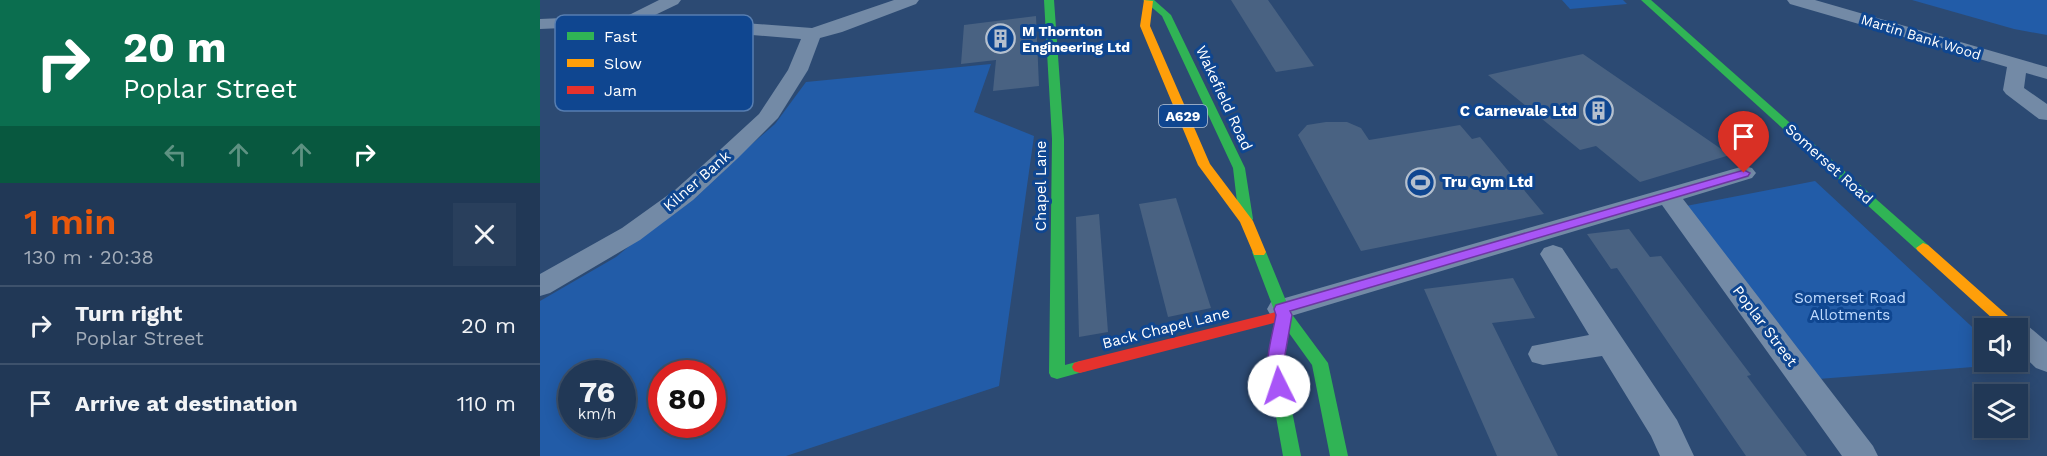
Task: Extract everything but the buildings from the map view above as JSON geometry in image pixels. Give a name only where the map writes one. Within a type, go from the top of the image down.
[{"type":"main road","name":"Chapel Lane","points":[[1049,0],[1055,52],[1058,123],[1057,373]]},
{"type":"main road","name":"Wakefield Road","points":[[1148,0],[1145,26],[1204,165],[1246,221]]},
{"type":"main road","name":"Wakefield Road","points":[[1148,0],[1166,15],[1239,168],[1246,221],[1283,312],[1320,363],[1339,456]]},
{"type":"main road","name":"Somerset Road","points":[[1646,0],[2001,318]]},
{"type":"main road","name":"Back Chapel Lane","points":[[1057,373],[1283,312]]},
{"type":"main road","points":[[1283,312],[1275,366],[1292,456]]},
{"type":"street","points":[[641,15],[672,0]]},
{"type":"street","points":[[753,29],[812,34],[836,28],[910,0]]},
{"type":"street","name":"Martin Bank Wood","points":[[1796,0],[2047,74]]},
{"type":"street","points":[[540,24],[555,23]]},
{"type":"street","name":"Kilner Bank","points":[[540,286],[631,234],[684,195],[722,160],[767,118],[798,70],[812,34]]},
{"type":"street","points":[[2017,66],[2013,90],[2047,114]]},
{"type":"street","points":[[1283,312],[1744,173]]},
{"type":"street","name":"Poplar Street","points":[[1668,196],[1861,456]]},
{"type":"street","points":[[1553,254],[1665,430],[1677,456]]},
{"type":"street","points":[[1543,354],[1610,343]]},
{"type":"street","points":[[2028,343],[2047,360]]},
{"type":"green space","points":[[1562,0],[1623,0],[1627,4],[1570,9]]},
{"type":"green space","points":[[1912,0],[2047,0],[2047,35],[2014,29]]},
{"type":"green space","points":[[991,64],[974,112],[1034,136],[999,386],[786,456],[540,456],[540,301],[616,257],[775,124],[806,82]]},
{"type":"green space","name":"Somerset Road Allotments","points":[[1815,181],[1974,329],[1974,367],[1818,379],[1686,206]]},
{"type":"traffic: fast","points":[[1049,0],[1058,139],[1057,373],[1080,367]]},
{"type":"traffic: fast","points":[[1148,0],[1166,15],[1239,168],[1246,219]]},
{"type":"traffic: fast","points":[[1646,0],[1923,248]]},
{"type":"traffic: fast","points":[[1259,252],[1284,315],[1320,363],[1339,456]]},
{"type":"traffic: fast","points":[[1284,315],[1275,366],[1292,456]]},
{"type":"traffic: slow","points":[[1148,1],[1145,26],[1204,165],[1246,221],[1259,252]]},
{"type":"traffic: slow","points":[[1923,248],[2001,318]]},
{"type":"traffic: jam","points":[[1080,367],[1284,315]]},
{"type":"place","name":"M Thornton Engineering Ltd","points":[[1001,39]]},
{"type":"place","name":"C Carnevale Ltd","points":[[1598,111]]},
{"type":"place","name":"Tru Gym Ltd","points":[[1421,182]]},
{"type":"route","points":[[1279,386],[1275,366],[1284,315],[1281,309],[1744,173]]}]
